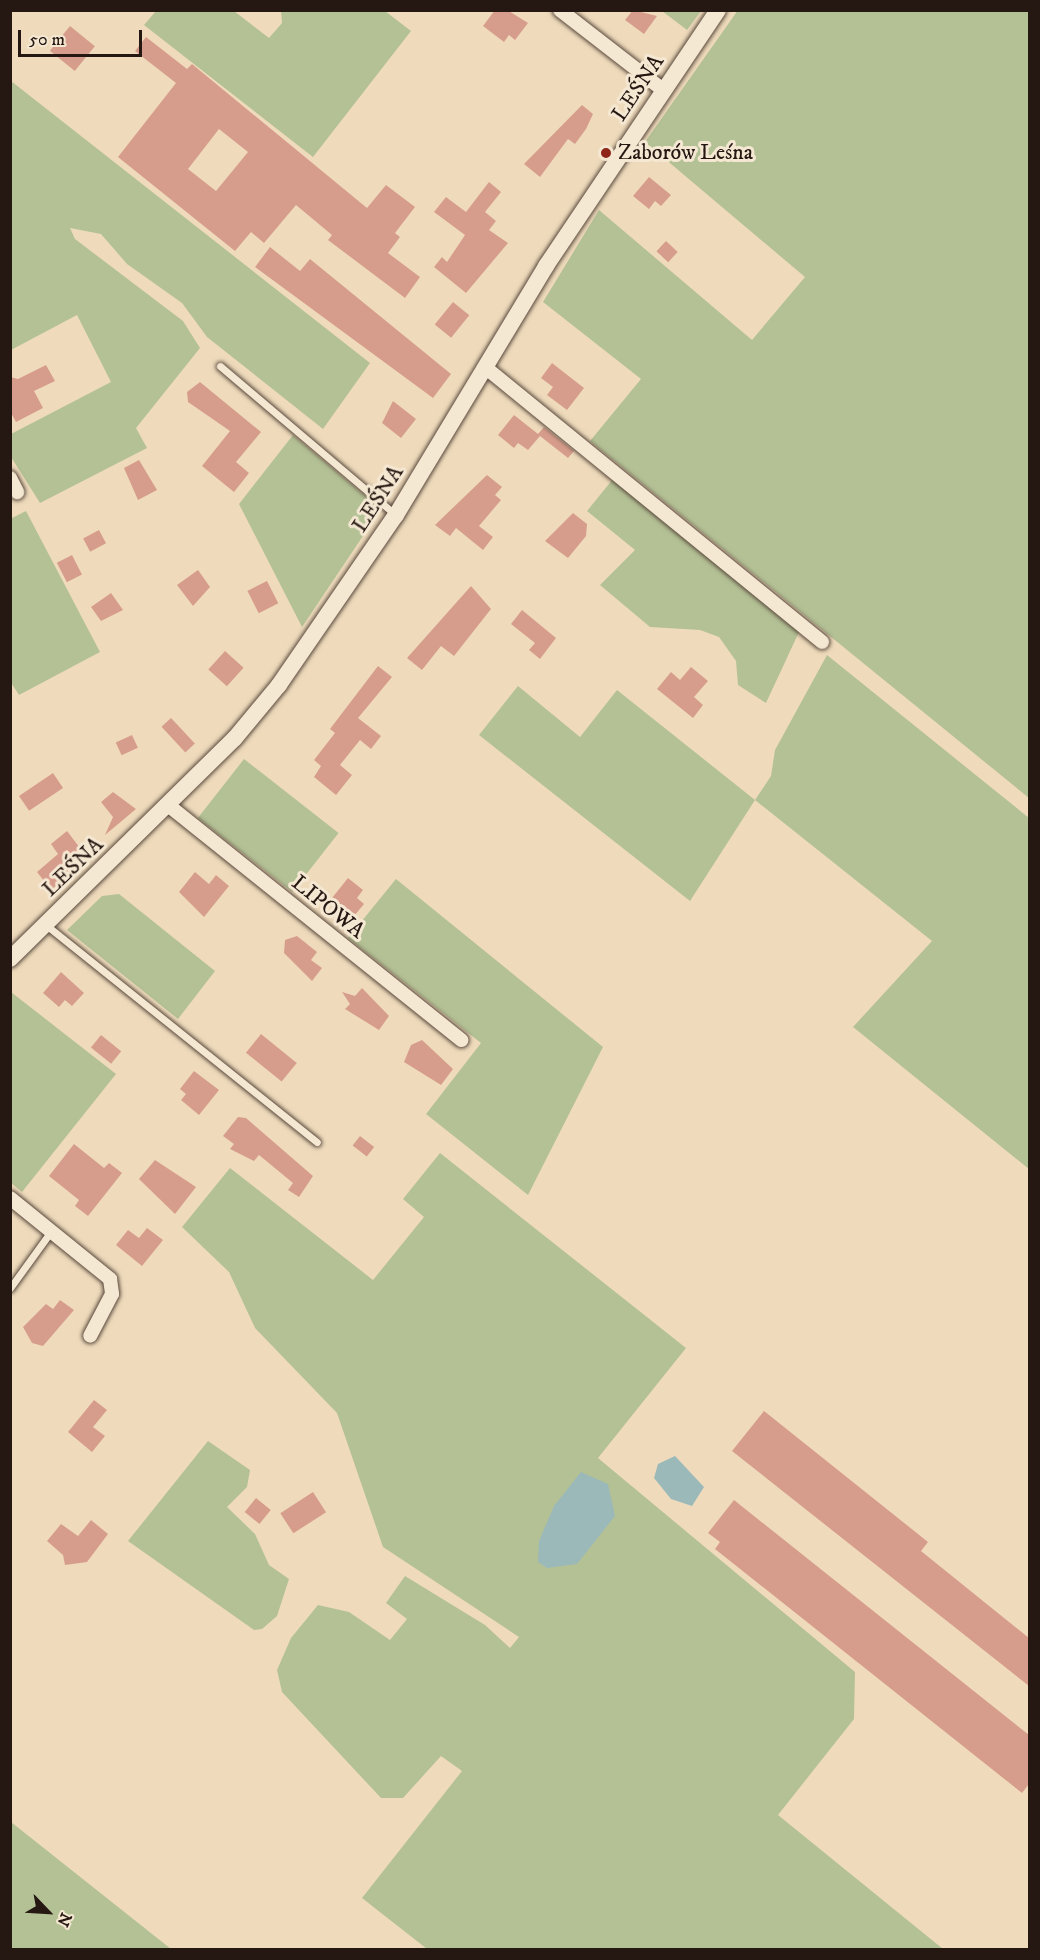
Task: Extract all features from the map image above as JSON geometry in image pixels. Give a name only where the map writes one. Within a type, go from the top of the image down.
[{"type":"street","points":[[560,10],[663,90]]},
{"type":"street","name":"LEŚNA","points":[[10,960],[168,806],[266,702],[396,515],[485,367],[663,90],[718,10]]},
{"type":"street","points":[[485,367],[822,642]]},
{"type":"street","points":[[10,478],[17,492]]},
{"type":"street","name":"LIPOWA","points":[[168,806],[461,1041]]},
{"type":"street","points":[[10,1197],[110,1279],[112,1294],[90,1336]]},
{"type":"lane","points":[[220,366],[396,515]]},
{"type":"lane","points":[[46,925],[317,1142]]},
{"type":"lane","points":[[10,1288],[52,1230]]},
{"type":"green space","points":[[738,10],[1029,11],[1029,798],[590,441],[641,379],[543,302],[599,210],[752,340],[805,277],[645,142]]},
{"type":"green space","points":[[156,11],[234,11],[269,38],[282,23],[281,11],[385,11],[411,31],[313,157],[144,25]]},
{"type":"green space","points":[[662,11],[701,11],[687,30]]},
{"type":"green space","points":[[11,81],[370,363],[323,429],[207,337],[182,303],[127,264],[101,234],[70,228],[75,239],[183,321],[200,348],[136,428],[147,448],[40,503],[11,457],[11,434],[111,382],[77,315],[11,350]]},
{"type":"green space","points":[[293,435],[381,509],[302,627],[239,504]]},
{"type":"green space","points":[[613,479],[799,632],[766,703],[738,685],[736,661],[719,637],[700,630],[650,627],[600,585],[635,550],[587,511]]},
{"type":"green space","points":[[26,511],[100,652],[19,695],[10,681],[10,519]]},
{"type":"green space","points":[[827,655],[1029,818],[1029,1169],[853,1027],[932,941],[755,800],[771,776],[775,750]]},
{"type":"green space","points":[[518,686],[580,737],[617,690],[755,800],[690,901],[479,735]]},
{"type":"green space","points":[[244,759],[339,833],[292,892],[198,818]]},
{"type":"green space","points":[[396,879],[603,1047],[528,1195],[426,1114],[481,1043],[348,938]]},
{"type":"green space","points":[[119,894],[215,971],[178,1019],[67,930],[102,896]]},
{"type":"green space","points":[[11,992],[116,1074],[22,1192],[11,1183]]},
{"type":"green space","points":[[440,1153],[686,1348],[598,1458],[855,1672],[854,1719],[778,1815],[943,1949],[427,1949],[362,1898],[462,1771],[441,1756],[403,1798],[381,1798],[282,1692],[277,1670],[291,1638],[318,1605],[349,1612],[390,1640],[407,1619],[386,1603],[405,1576],[485,1625],[510,1648],[519,1637],[383,1547],[337,1413],[255,1328],[229,1272],[182,1227],[230,1168],[373,1280],[424,1217],[403,1199]]},
{"type":"green space","points":[[208,1441],[250,1470],[247,1487],[227,1507],[255,1534],[269,1565],[289,1579],[277,1616],[262,1629],[254,1630],[128,1541]]},
{"type":"green space","points":[[11,1822],[171,1949],[11,1949]]},
{"type":"water","points":[[675,1456],[704,1487],[692,1506],[671,1499],[654,1478],[658,1464]]},
{"type":"water","points":[[581,1472],[608,1484],[615,1516],[577,1564],[547,1568],[538,1562],[539,1541],[554,1506]]},
{"type":"building","points":[[495,10],[507,10],[528,23],[515,40],[509,35],[504,42],[483,26]]},
{"type":"building","points":[[633,10],[657,16],[644,34],[625,20]]},
{"type":"building","points":[[70,26],[95,46],[75,71],[50,51]]},
{"type":"building","points":[[146,37],[187,69],[192,64],[367,208],[386,185],[415,207],[395,233],[400,237],[388,253],[420,277],[405,298],[328,240],[332,235],[296,205],[264,243],[251,232],[235,251],[118,157],[176,83],[135,51]],"holes":[[[219,129],[248,152],[216,191],[188,169]]]},
{"type":"building","points":[[582,105],[593,114],[586,129],[575,144],[568,139],[540,177],[524,164]]},
{"type":"building","points":[[649,177],[671,195],[661,206],[655,201],[649,209],[633,196]]},
{"type":"building","points":[[489,182],[501,192],[485,212],[496,221],[489,230],[508,243],[466,293],[434,267],[442,257],[447,262],[465,235],[434,212],[446,197],[466,212]]},
{"type":"building","points":[[666,241],[678,252],[668,262],[656,251]]},
{"type":"building","points":[[270,247],[300,271],[310,259],[451,374],[433,398],[255,267]]},
{"type":"building","points":[[453,302],[469,315],[451,338],[435,325]]},
{"type":"building","points":[[552,363],[584,388],[567,410],[547,395],[553,387],[541,378]]},
{"type":"building","points":[[46,365],[55,381],[34,391],[43,408],[16,422],[10,411],[10,377],[18,379]]},
{"type":"building","points":[[200,382],[261,432],[236,462],[249,473],[234,492],[202,466],[230,431],[188,402],[187,392]]},
{"type":"building","points":[[393,401],[416,419],[401,438],[382,423]]},
{"type":"building","points":[[514,415],[538,434],[544,427],[574,451],[568,458],[540,436],[528,450],[518,443],[514,448],[498,435]]},
{"type":"building","points":[[139,460],[157,490],[138,500],[124,468]]},
{"type":"building","points":[[487,475],[502,487],[495,495],[501,500],[479,526],[493,537],[483,550],[456,528],[450,536],[435,525]]},
{"type":"building","points":[[573,513],[587,524],[586,536],[568,558],[545,541]]},
{"type":"building","points":[[99,530],[106,543],[90,552],[83,538]]},
{"type":"building","points":[[72,555],[82,575],[67,582],[57,563]]},
{"type":"building","points":[[198,570],[210,587],[193,606],[177,585]]},
{"type":"building","points":[[267,581],[278,603],[259,613],[247,591]]},
{"type":"building","points":[[471,586],[491,609],[454,656],[441,646],[422,670],[407,658]]},
{"type":"building","points":[[111,593],[123,610],[101,621],[91,607]]},
{"type":"building","points":[[522,610],[556,638],[540,659],[529,650],[535,643],[511,624]]},
{"type":"building","points":[[225,651],[244,668],[227,686],[208,670]]},
{"type":"building","points":[[378,666],[392,677],[358,718],[381,736],[371,749],[360,740],[340,765],[352,775],[336,795],[314,777],[321,766],[314,760],[335,733],[330,729]]},
{"type":"building","points":[[691,667],[708,681],[694,697],[703,705],[693,718],[657,689],[671,672],[680,680]]},
{"type":"building","points":[[171,718],[195,744],[185,752],[161,727]]},
{"type":"building","points":[[132,735],[138,748],[122,755],[116,743]]},
{"type":"building","points":[[53,773],[63,788],[29,811],[19,796]]},
{"type":"building","points":[[113,792],[136,809],[105,835],[113,817],[101,802]]},
{"type":"building","points":[[67,831],[83,852],[65,865],[72,873],[51,890],[37,872],[58,854],[51,844]]},
{"type":"building","points":[[195,872],[209,884],[216,875],[229,886],[204,917],[179,892]]},
{"type":"building","points":[[348,878],[363,890],[357,898],[364,904],[354,916],[332,898]]},
{"type":"building","points":[[297,936],[317,952],[311,960],[322,968],[312,981],[284,953],[285,940]]},
{"type":"building","points":[[61,972],[84,993],[72,1006],[65,1000],[59,1007],[43,993]]},
{"type":"building","points":[[362,988],[389,1016],[379,1030],[345,1009],[350,1004],[342,992],[355,996]]},
{"type":"building","points":[[261,1034],[297,1063],[282,1082],[246,1053]]},
{"type":"building","points":[[101,1035],[121,1051],[111,1064],[91,1047]]},
{"type":"building","points":[[422,1040],[453,1069],[441,1085],[404,1062],[411,1045]]},
{"type":"building","points":[[194,1071],[219,1090],[199,1115],[181,1100],[186,1094],[180,1089]]},
{"type":"building","points":[[238,1117],[246,1118],[313,1176],[299,1197],[288,1190],[293,1183],[259,1155],[254,1161],[230,1149],[234,1144],[223,1136]]},
{"type":"building","points":[[360,1136],[374,1147],[367,1157],[353,1145]]},
{"type":"building","points":[[74,1144],[104,1168],[109,1163],[122,1173],[88,1216],[75,1206],[79,1200],[49,1176]]},
{"type":"building","points":[[155,1160],[196,1187],[175,1214],[139,1179]]},
{"type":"building","points":[[147,1228],[163,1240],[142,1266],[116,1245],[128,1230],[139,1238]]},
{"type":"building","points":[[60,1300],[74,1310],[43,1346],[32,1343],[23,1327],[46,1304],[53,1309]]},
{"type":"building","points":[[94,1400],[107,1410],[93,1427],[105,1436],[92,1452],[68,1432]]},
{"type":"building","points":[[764,1411],[928,1542],[921,1551],[1029,1638],[1029,1686],[732,1451]]},
{"type":"building","points":[[313,1492],[326,1512],[293,1533],[280,1513]]},
{"type":"building","points":[[256,1498],[271,1510],[259,1524],[245,1512]]},
{"type":"building","points":[[734,1500],[1029,1735],[1029,1784],[1022,1793],[715,1549],[720,1542],[708,1533]]},
{"type":"building","points":[[91,1520],[108,1534],[87,1562],[65,1565],[63,1555],[47,1541],[61,1524],[78,1536]]},
{"type":"place","name":"Zaborów Leśna","points":[[606,153]]}]
